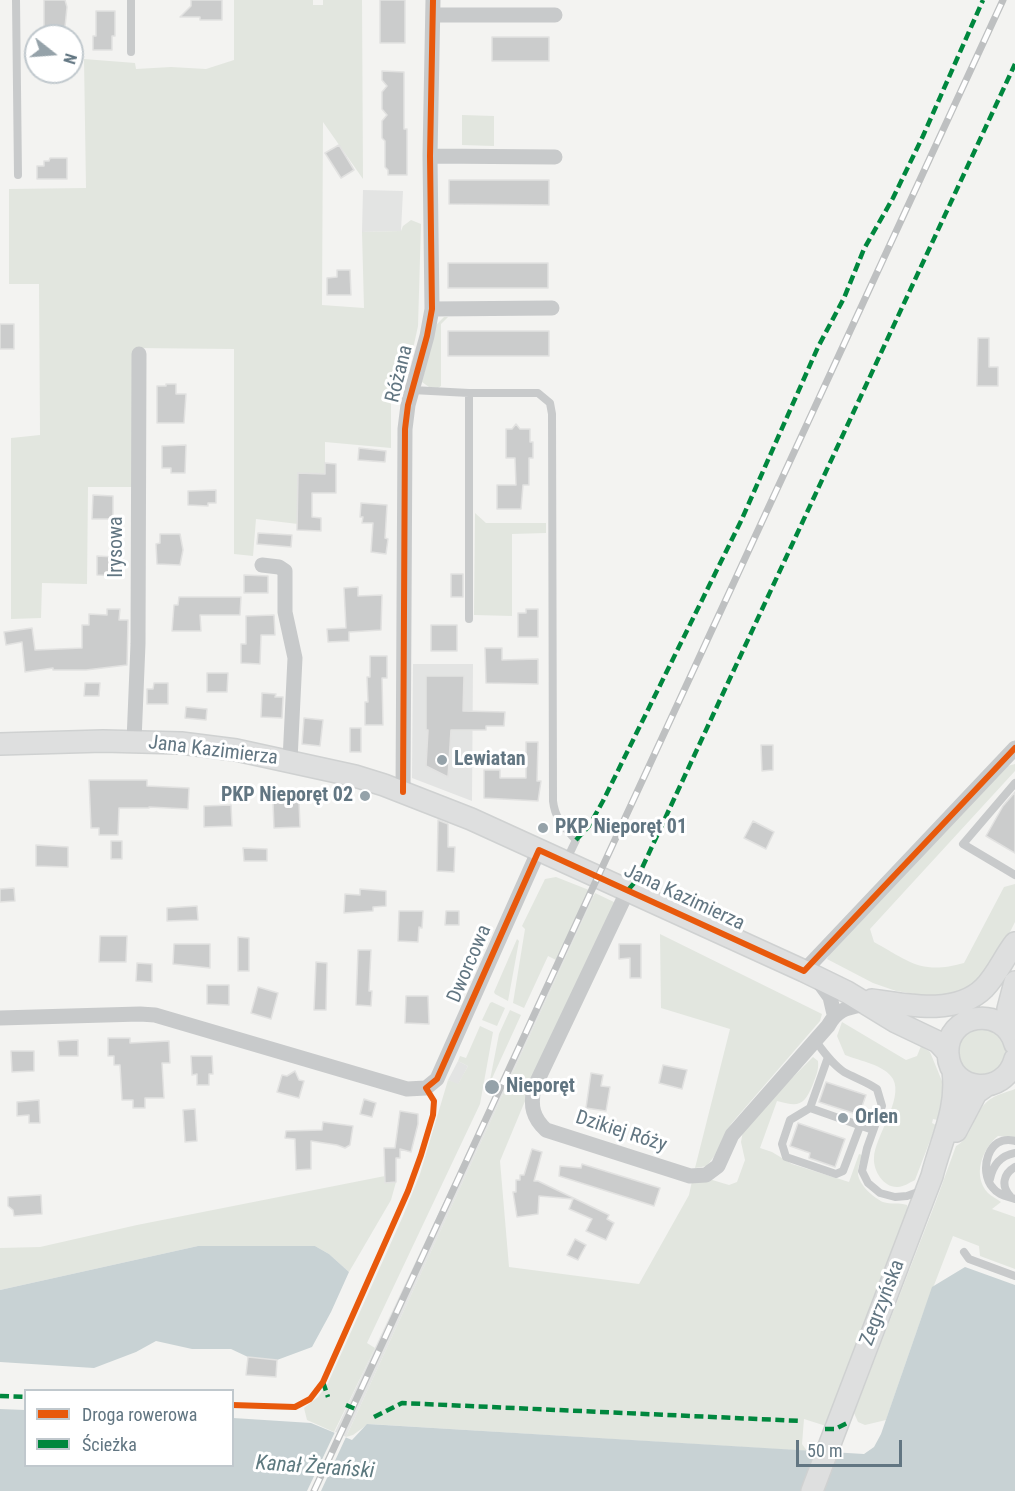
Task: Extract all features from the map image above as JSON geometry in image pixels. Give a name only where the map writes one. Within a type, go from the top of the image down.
[{"type":"main road","name":"Jana Kazimierza","points":[[0,744],[67,741],[181,743],[290,760],[355,776],[471,819],[869,1002],[947,1026],[971,1020]]},
{"type":"main road","points":[[869,1002],[925,1006],[950,1004],[970,998],[982,990],[991,979],[1015,943]]},
{"type":"main road","points":[[950,1062],[952,1035],[991,1002],[1015,953]]},
{"type":"main road","points":[[1012,1038],[1008,1009],[1015,982]]},
{"type":"main road","name":"Jana Kazimierza","points":[[869,1002],[896,1022],[938,1042],[950,1062],[968,1083],[1001,1080]]},
{"type":"main road","points":[[971,1020],[996,1020],[1012,1038]]},
{"type":"main road","name":"Zegrzyńska","points":[[932,1176],[943,1160],[976,1094],[1001,1080],[1009,1072],[1015,1059]]},
{"type":"main road","name":"Zegrzyńska","points":[[812,1491],[932,1176],[940,1143],[954,1107],[955,1085],[950,1062]]},
{"type":"street","name":"Różana","points":[[403,792],[405,450],[408,405],[432,309],[430,156],[433,7],[555,15]]},
{"type":"street","points":[[430,156],[555,157]]},
{"type":"street","points":[[432,309],[552,308]]},
{"type":"street","name":"Irysowa","points":[[134,741],[138,633],[139,354]]},
{"type":"street","points":[[262,565],[279,567],[285,571],[285,612],[295,658],[290,760]]},
{"type":"street","points":[[869,1002],[834,1014],[830,997],[809,974],[1014,752]]},
{"type":"street","name":"Dworcowa","points":[[0,1018],[156,1015],[407,1089],[426,1088],[436,1079],[441,1070],[539,850]]},
{"type":"street","name":"Dzikiej Róży","points":[[628,890],[534,1088],[531,1101],[533,1111],[537,1122],[546,1130],[690,1176],[706,1175],[718,1166],[732,1135],[748,1113],[828,1026],[834,1014]]},
{"type":"lane","points":[[16,0],[18,175]]},
{"type":"lane","points":[[130,51],[131,0]]},
{"type":"lane","points":[[412,390],[538,393],[550,404],[552,414],[554,613],[553,801],[559,822],[576,840],[566,861]]},
{"type":"lane","points":[[469,393],[469,619]]},
{"type":"lane","points":[[1015,783],[963,844],[1015,874]]},
{"type":"lane","points":[[815,1040],[843,1071],[878,1089],[882,1106],[867,1148],[862,1171],[868,1183],[880,1193],[895,1197],[907,1196],[918,1192],[932,1176]]},
{"type":"lane","points":[[828,1057],[810,1108],[790,1120],[782,1144],[786,1157],[836,1174],[843,1171],[860,1126]]},
{"type":"lane","points":[[810,1108],[873,1130]]},
{"type":"lane","points":[[1013,1198],[999,1193],[990,1184],[986,1167],[991,1149],[1000,1140],[1015,1141]]},
{"type":"lane","points":[[990,1184],[996,1163],[1009,1154],[1015,1153]]},
{"type":"lane","points":[[1013,1198],[1006,1192],[1004,1180],[1006,1174],[1015,1167]]},
{"type":"lane","points":[[964,1252],[969,1259],[1015,1276]]},
{"type":"shaded area","points":[[234,0],[313,0],[313,5],[323,5],[323,0],[362,0],[363,179],[323,122],[322,305],[364,308],[362,232],[401,231],[403,226],[411,220],[421,224],[418,326],[413,349],[396,393],[391,393],[391,448],[325,442],[325,474],[299,473],[298,524],[256,519],[253,556],[234,554],[234,349],[135,348],[134,487],[88,487],[87,584],[42,583],[41,618],[11,619],[11,438],[40,435],[39,284],[9,284],[9,189],[86,188],[84,59],[135,63],[136,69],[171,67],[206,69],[234,60]]},
{"type":"shaded area","points":[[462,115],[494,116],[494,146],[462,145]]},
{"type":"shaded area","points":[[363,190],[403,191],[401,231],[362,232]]},
{"type":"shaded area","points":[[444,317],[448,317],[441,324],[441,386],[429,387],[422,382],[435,326]]},
{"type":"shaded area","points":[[475,513],[486,523],[546,523],[546,533],[512,534],[512,616],[474,615]]},
{"type":"shaded area","points":[[413,664],[473,664],[472,801],[412,778]]},
{"type":"shaded area","points":[[1015,764],[1015,771],[870,929],[874,942],[907,961],[937,968],[964,963],[1004,887],[1015,884],[1015,922],[990,972],[964,993],[927,996],[896,991],[873,983],[827,959],[831,951],[1007,766]]},
{"type":"shaded area","points":[[556,877],[589,890],[556,960],[548,956],[524,1008],[513,1003],[525,929],[522,926],[545,879]]},
{"type":"shaded area","points":[[588,893],[594,896],[346,1437],[335,1432],[487,1111]]},
{"type":"shaded area","points":[[595,893],[616,903],[525,1101],[500,1161],[509,1267],[639,1284],[689,1195],[692,1181],[709,1179],[729,1185],[737,1182],[745,1160],[741,1142],[743,1131],[751,1119],[813,1057],[818,1061],[818,1070],[807,1097],[796,1104],[777,1101],[760,1148],[792,1164],[849,1182],[859,1154],[862,1155],[858,1172],[864,1187],[883,1202],[904,1204],[908,1209],[826,1426],[804,1419],[802,1444],[807,1451],[368,1424],[353,1435],[346,1437]]},
{"type":"shaded area","points":[[660,934],[822,1014],[820,1021],[731,1124],[718,1151],[707,1166],[695,1168],[730,1029],[661,1008]]},
{"type":"shaded area","points":[[517,939],[519,941],[508,1001],[494,992]]},
{"type":"shaded area","points":[[492,1002],[505,1008],[497,1026],[482,1020]]},
{"type":"shaded area","points":[[510,1010],[521,1015],[489,1085],[499,1034]]},
{"type":"shaded area","points":[[842,1022],[906,1060],[917,1056],[921,1046],[930,1052],[944,1086],[947,1112],[938,1120],[933,1119],[932,1123],[936,1125],[915,1180],[904,1186],[893,1187],[884,1182],[877,1173],[874,1163],[875,1150],[895,1097],[893,1079],[878,1067],[845,1055],[837,1036]]},
{"type":"shaded area","points":[[975,1025],[999,1030],[1009,1052],[1002,1068],[986,1077],[968,1073],[957,1059],[958,1041]]},
{"type":"shaded area","points":[[480,1026],[493,1032],[480,1104],[367,1343],[375,1348],[334,1432],[307,1420],[304,1408],[318,1397],[328,1383],[420,1174],[448,1080],[458,1084],[468,1066],[458,1061],[460,1056],[466,1058]]},
{"type":"shaded area","points":[[458,1061],[468,1066],[458,1085],[448,1080]]},
{"type":"shaded area","points":[[1015,1089],[1015,1137],[998,1136],[992,1141],[984,1155],[980,1171],[983,1186],[989,1194],[1001,1202],[992,1209],[1015,1217],[1015,1269],[980,1256],[979,1246],[953,1236],[886,1420],[865,1425],[858,1422],[854,1413],[956,1146],[966,1137],[979,1111],[989,1100]]},
{"type":"shaded area","points":[[385,1176],[386,1183],[396,1182],[391,1200],[349,1272],[329,1254],[315,1246],[198,1246],[0,1290],[0,1248],[40,1247],[137,1225]]},
{"type":"water","points":[[198,1246],[315,1246],[329,1254],[349,1272],[312,1347],[277,1360],[248,1357],[231,1349],[192,1349],[156,1341],[136,1352],[94,1368],[0,1362],[0,1290]]},
{"type":"water","name":"Kanał Żerański","points":[[965,1267],[1015,1285],[1015,1491],[0,1491],[0,1409],[24,1410],[24,1467],[234,1467],[234,1418],[311,1423],[352,1440],[367,1424],[864,1454],[874,1447],[881,1434],[932,1287]]},
{"type":"pier","points":[[335,1432],[346,1437],[321,1491],[307,1491]]},
{"type":"building","points":[[44,0],[65,0],[67,7],[65,24],[44,24]]},
{"type":"building","points":[[191,0],[222,0],[222,20],[180,17],[191,6]]},
{"type":"building","points":[[380,0],[405,0],[405,43],[380,43]]},
{"type":"building","points":[[96,11],[115,11],[115,36],[112,36],[112,50],[93,50],[93,36],[96,36]]},
{"type":"building","points":[[492,37],[549,37],[549,61],[492,61]]},
{"type":"building","points":[[382,71],[404,72],[407,175],[388,175],[385,167],[382,121],[387,115],[382,109],[382,92],[387,86],[382,80]]},
{"type":"building","points":[[339,145],[354,170],[341,178],[325,153]]},
{"type":"building","points":[[50,158],[67,158],[67,179],[37,179],[37,166],[44,166],[44,161],[49,161]]},
{"type":"building","points":[[449,180],[549,180],[549,205],[449,204]]},
{"type":"building","points":[[448,263],[548,263],[548,288],[448,288]]},
{"type":"building","points":[[337,270],[350,270],[351,295],[327,295],[327,278],[337,277]]},
{"type":"building","points":[[0,324],[14,324],[14,349],[0,349]]},
{"type":"building","points":[[448,331],[549,331],[549,356],[448,356]]},
{"type":"building","points":[[978,338],[989,338],[989,367],[998,367],[998,386],[977,386]]},
{"type":"building","points":[[166,384],[176,384],[176,394],[186,394],[184,423],[157,423],[157,386],[166,386]]},
{"type":"building","points":[[516,424],[520,429],[530,429],[530,442],[533,442],[533,458],[529,458],[529,485],[523,485],[521,509],[497,509],[497,485],[516,485],[515,458],[506,458],[506,429],[512,429]]},
{"type":"building","points":[[186,445],[185,473],[171,473],[171,468],[162,468],[162,446]]},
{"type":"building","points":[[359,448],[386,451],[385,462],[358,460]]},
{"type":"building","points":[[325,463],[336,464],[336,493],[312,493],[312,517],[321,518],[321,531],[297,530],[298,473],[325,474]]},
{"type":"building","points":[[216,490],[216,503],[208,503],[208,506],[188,505],[188,491]]},
{"type":"building","points":[[93,495],[113,496],[113,519],[92,519]]},
{"type":"building","points":[[361,503],[387,505],[386,554],[371,552],[373,523],[362,523]]},
{"type":"building","points":[[258,533],[292,535],[291,547],[257,544]]},
{"type":"building","points":[[160,534],[180,534],[183,550],[180,565],[157,564],[156,544],[160,543]]},
{"type":"building","points":[[97,556],[115,557],[114,565],[123,565],[123,576],[97,575]]},
{"type":"building","points":[[451,574],[463,574],[463,597],[451,597]]},
{"type":"building","points":[[244,575],[268,576],[268,593],[244,593]]},
{"type":"building","points":[[358,587],[358,596],[382,595],[381,630],[349,632],[349,641],[328,642],[327,629],[346,628],[344,588]]},
{"type":"building","points":[[179,597],[241,597],[240,615],[200,615],[201,631],[172,631],[174,605],[178,605]]},
{"type":"building","points":[[107,609],[120,609],[119,620],[128,620],[127,665],[86,670],[53,670],[53,668],[25,672],[22,642],[6,645],[4,632],[32,628],[35,650],[82,648],[82,625],[89,625],[89,614],[107,615]]},
{"type":"building","points":[[526,609],[538,609],[538,637],[518,637],[518,613],[526,613]]},
{"type":"building","points":[[274,615],[275,635],[261,635],[260,664],[241,663],[241,644],[246,644],[246,616]]},
{"type":"building","points":[[431,625],[457,625],[457,651],[431,651]]},
{"type":"building","points":[[485,648],[502,648],[502,660],[538,659],[538,684],[486,683]]},
{"type":"building","points":[[370,656],[387,656],[387,678],[382,678],[383,725],[365,725]]},
{"type":"building","points":[[207,673],[228,673],[227,692],[207,692]]},
{"type":"building","points":[[426,676],[464,676],[463,711],[505,712],[504,726],[486,726],[486,730],[451,730],[448,777],[426,766],[428,730],[426,730]]},
{"type":"building","points":[[85,683],[100,683],[99,696],[84,696]]},
{"type":"building","points":[[154,683],[168,683],[168,704],[147,704],[147,689],[153,689]]},
{"type":"building","points":[[262,693],[283,697],[282,718],[261,717]]},
{"type":"building","points":[[186,707],[207,709],[206,720],[185,718]]},
{"type":"building","points":[[304,718],[323,720],[320,746],[302,744]]},
{"type":"building","points":[[350,728],[361,728],[361,752],[350,752]]},
{"type":"building","points":[[526,742],[538,742],[537,781],[541,781],[538,801],[484,798],[484,770],[500,770],[500,778],[526,778]]},
{"type":"building","points":[[761,745],[773,745],[773,770],[762,771]]},
{"type":"building","points":[[89,780],[147,780],[147,786],[189,788],[188,809],[119,808],[118,835],[99,835],[99,828],[91,828]]},
{"type":"building","points":[[1015,792],[1015,853],[986,836],[1003,806]]},
{"type":"building","points":[[299,801],[300,827],[274,828],[273,802]]},
{"type":"building","points":[[231,805],[232,826],[204,827],[204,806]]},
{"type":"building","points":[[438,820],[448,824],[448,847],[455,847],[454,872],[437,871]]},
{"type":"building","points":[[753,821],[774,832],[766,849],[744,838]]},
{"type":"building","points":[[111,841],[122,841],[122,859],[111,859]]},
{"type":"building","points":[[36,845],[68,847],[68,867],[36,866]]},
{"type":"building","points":[[243,848],[267,849],[267,861],[244,861]]},
{"type":"building","points":[[14,888],[15,901],[0,902],[0,889]]},
{"type":"building","points":[[360,889],[386,891],[386,906],[373,907],[373,911],[344,913],[345,894],[360,895]]},
{"type":"building","points":[[197,906],[198,920],[167,921],[167,908]]},
{"type":"building","points":[[399,911],[423,911],[418,942],[398,941]]},
{"type":"building","points":[[446,911],[459,911],[459,925],[445,925]]},
{"type":"building","points":[[100,936],[127,936],[126,962],[99,962]]},
{"type":"building","points":[[238,937],[249,938],[249,971],[238,971]]},
{"type":"building","points":[[174,944],[210,944],[210,968],[173,964]]},
{"type":"building","points":[[619,944],[641,944],[641,978],[630,978],[630,958],[619,959]]},
{"type":"building","points":[[358,950],[371,950],[369,991],[372,991],[371,1006],[356,1005]]},
{"type":"building","points":[[316,962],[327,963],[326,1010],[314,1010]]},
{"type":"building","points":[[137,963],[152,964],[152,982],[136,981]]},
{"type":"building","points":[[207,985],[229,985],[229,1005],[207,1004]]},
{"type":"building","points":[[258,987],[278,993],[271,1019],[251,1013]]},
{"type":"building","points":[[406,996],[428,996],[429,1024],[405,1023]]},
{"type":"building","points":[[108,1038],[130,1038],[130,1043],[169,1041],[170,1063],[162,1063],[164,1098],[145,1098],[145,1108],[133,1108],[133,1100],[122,1100],[120,1065],[114,1065],[114,1056],[108,1056]]},
{"type":"building","points":[[78,1040],[78,1056],[59,1056],[58,1041]]},
{"type":"building","points":[[11,1051],[34,1051],[34,1071],[12,1072]]},
{"type":"building","points":[[191,1056],[212,1056],[213,1074],[209,1074],[209,1085],[197,1085],[197,1074],[192,1075]]},
{"type":"building","points":[[663,1065],[687,1070],[682,1089],[659,1083]]},
{"type":"building","points":[[295,1071],[299,1080],[304,1081],[299,1098],[277,1092],[282,1075],[287,1076]]},
{"type":"building","points":[[591,1073],[603,1075],[601,1086],[610,1087],[606,1111],[586,1108]]},
{"type":"building","points":[[826,1082],[866,1095],[859,1115],[819,1102]]},
{"type":"building","points":[[364,1099],[376,1103],[372,1117],[360,1114]]},
{"type":"building","points":[[39,1100],[40,1123],[29,1123],[29,1115],[17,1116],[17,1102]]},
{"type":"building","points":[[195,1109],[197,1141],[185,1142],[183,1110]]},
{"type":"building","points":[[400,1111],[418,1114],[418,1124],[411,1152],[400,1149],[400,1158],[396,1158],[396,1182],[385,1183],[384,1148],[395,1148]]},
{"type":"building","points":[[323,1122],[353,1126],[350,1145],[345,1148],[311,1141],[311,1169],[296,1170],[295,1139],[285,1138],[286,1131],[322,1130]]},
{"type":"building","points":[[798,1123],[845,1139],[835,1167],[809,1158],[810,1153],[790,1146]]},
{"type":"building","points":[[532,1149],[542,1152],[534,1181],[609,1215],[607,1219],[614,1223],[606,1240],[586,1231],[592,1219],[569,1209],[573,1199],[539,1196],[538,1214],[517,1217],[513,1192],[516,1192],[516,1180],[520,1180],[520,1175],[524,1175]]},
{"type":"building","points":[[582,1164],[660,1188],[654,1206],[559,1176],[560,1166],[581,1168]]},
{"type":"building","points":[[41,1195],[42,1214],[14,1216],[13,1210],[8,1206],[8,1197]]},
{"type":"building","points":[[575,1239],[586,1245],[578,1260],[567,1255]]},
{"type":"building","points":[[248,1357],[277,1360],[276,1377],[246,1375]]},
{"type":"railway","points":[[314,1491],[1003,0]]},
{"type":"marked path","points":[[576,840],[589,826],[603,801],[741,521],[818,347],[844,298],[864,249],[893,198],[923,136],[983,0]]},
{"type":"marked path","points":[[628,890],[636,881],[1015,64]]},
{"type":"marked path","points":[[323,1382],[328,1397]]},
{"type":"marked path","points":[[0,1396],[24,1397]]},
{"type":"marked path","points":[[374,1417],[402,1403],[802,1421]]},
{"type":"marked path","points":[[346,1405],[358,1410]]},
{"type":"marked path","points":[[825,1429],[835,1429],[849,1422]]},
{"type":"cycle path","points":[[403,792],[405,429],[408,405],[432,309],[430,156],[433,0]]},
{"type":"cycle path","points":[[234,1405],[295,1407],[310,1399],[323,1382],[408,1191],[421,1155],[433,1115],[434,1101],[426,1088],[437,1079],[539,850],[804,971],[1015,748]]},
{"type":"place","name":"Lewiatan","points":[[442,760]]},
{"type":"place","name":"PKP Nieporęt 02","points":[[365,796]]},
{"type":"place","name":"PKP Nieporęt 01","points":[[543,828]]},
{"type":"place","name":"Nieporęt","points":[[492,1087]]},
{"type":"place","name":"Orlen","points":[[843,1118]]}]
